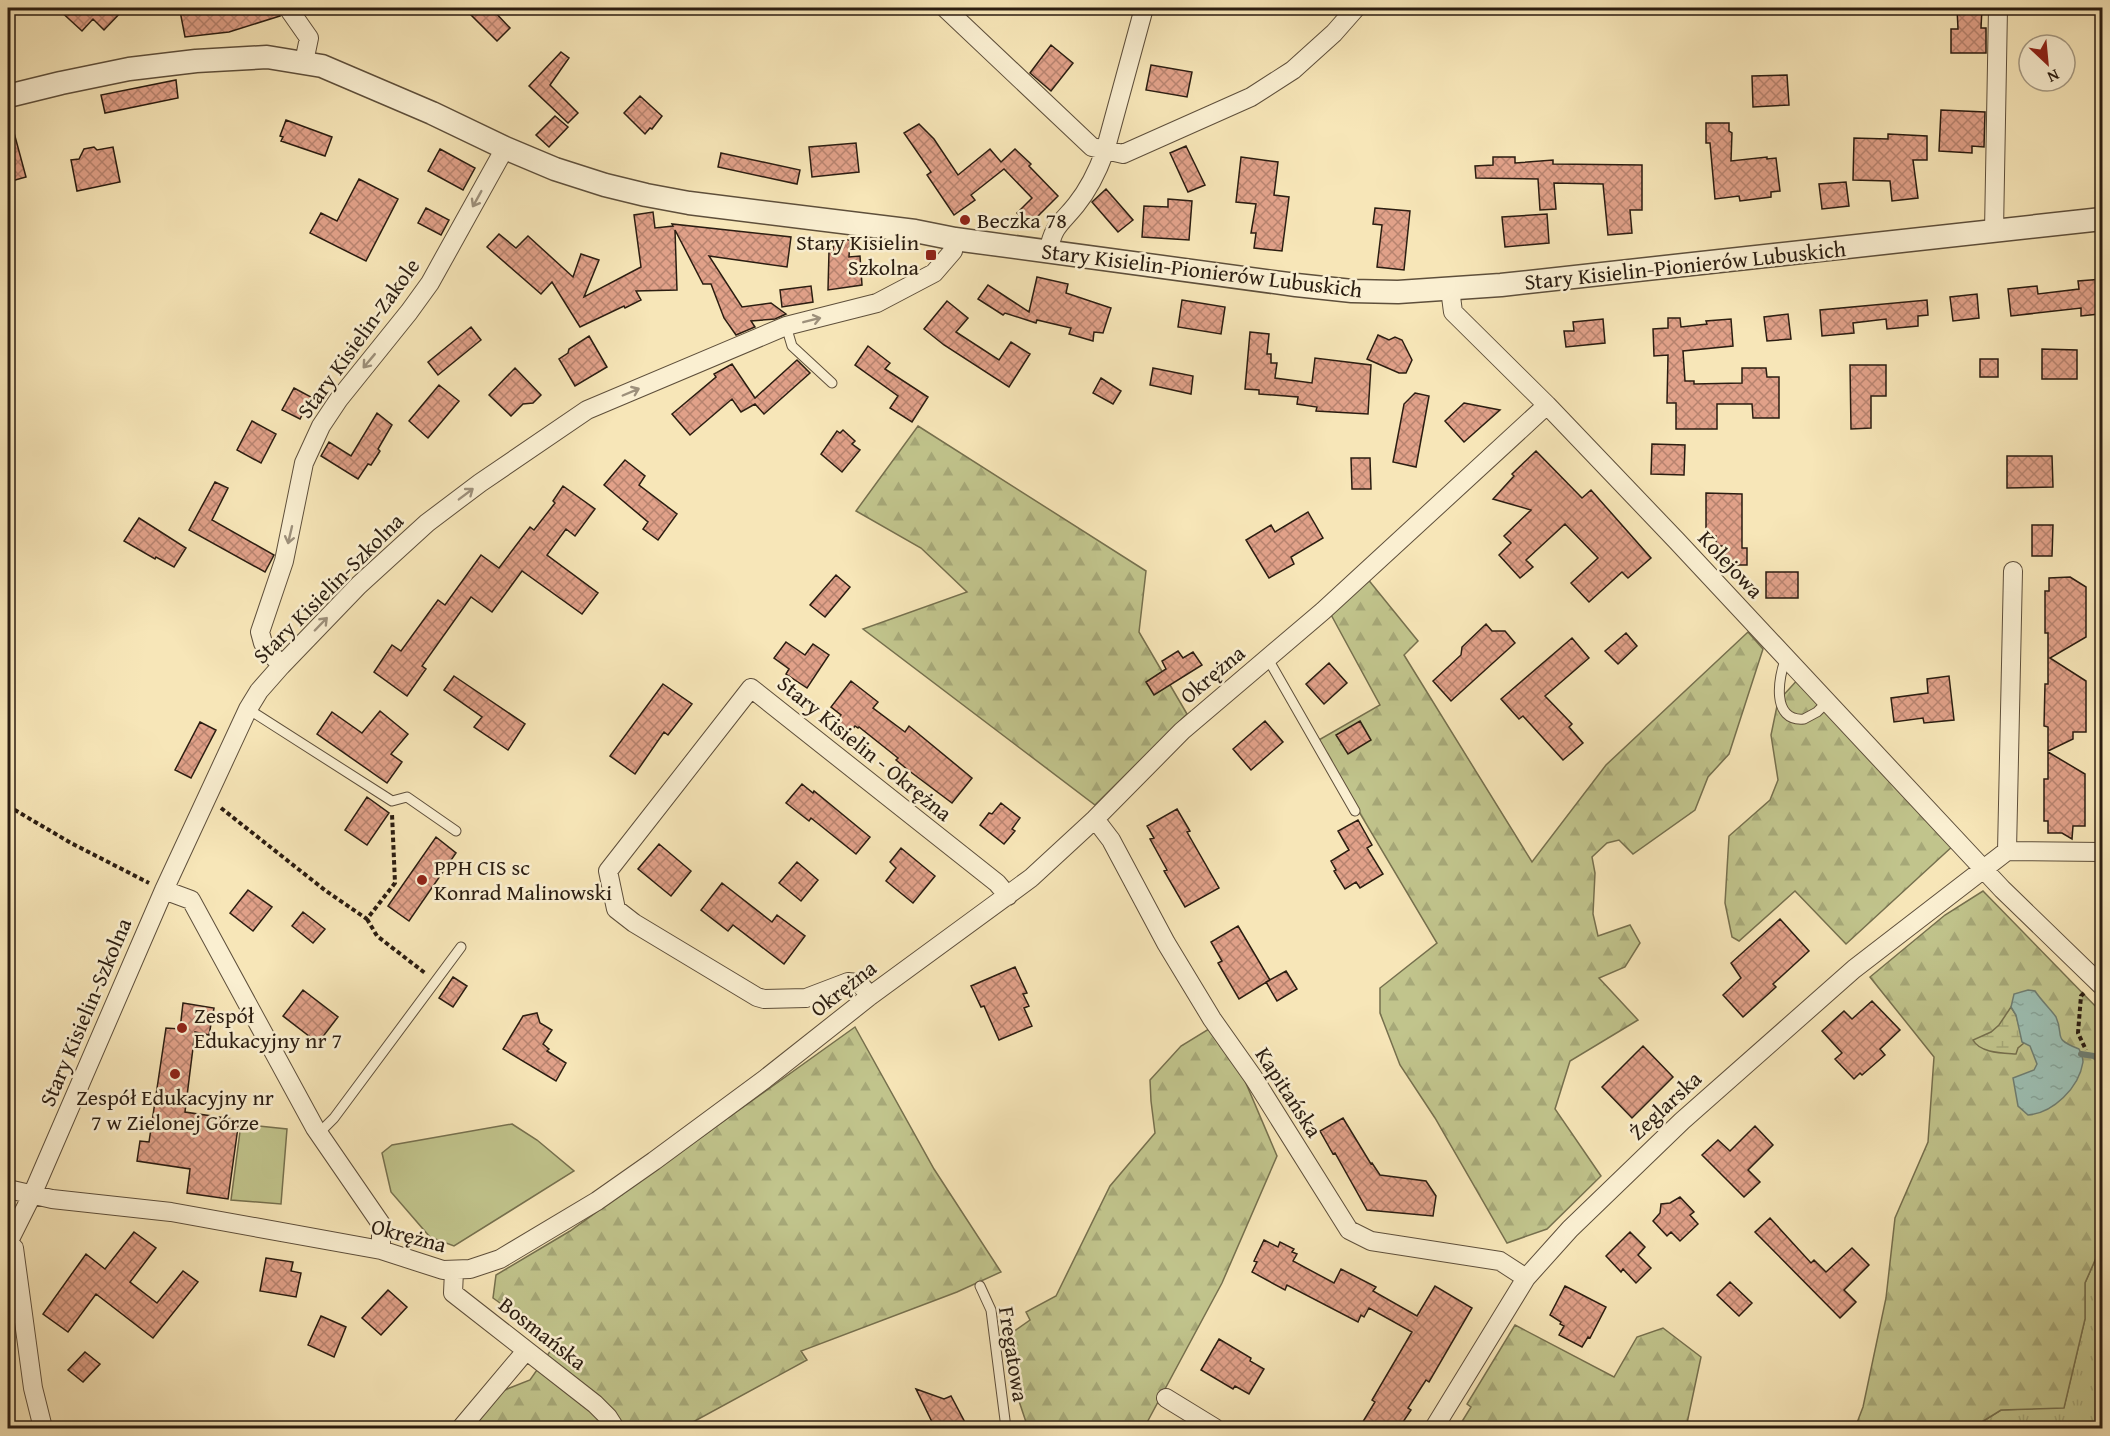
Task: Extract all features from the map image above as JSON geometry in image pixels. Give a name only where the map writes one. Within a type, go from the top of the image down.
[{"type":"street","points":[[288,8],[309,38],[304,62]]},
{"type":"street","points":[[945,8],[1092,147],[1123,154],[1251,97],[1293,69],[1334,33],[1356,8]]},
{"type":"street","points":[[1048,252],[1055,228],[1077,204],[1098,172],[1144,8]]},
{"type":"street","points":[[1994,231],[1998,8]]},
{"type":"street","name":"Stary Kisielin-Pionierów Lubuskich","points":[[8,96],[125,70],[180,63],[233,57],[267,57],[304,62],[322,66],[382,91],[555,169],[646,195],[915,231],[1048,252],[1341,290],[1398,292],[1450,289],[2103,219]]},
{"type":"street","name":"Stary Kisielin-Zakole","points":[[281,666],[263,643],[260,632],[284,561],[304,463],[321,426],[339,399],[430,283],[505,148]]},
{"type":"street","name":"Stary Kisielin-Szkolna","points":[[43,1428],[33,1388],[14,1248],[8,1243],[32,1195],[164,890],[248,709],[259,691],[359,585],[427,523],[480,483],[587,410],[786,326],[856,309],[886,298],[934,273],[953,251],[955,239]]},
{"type":"street","name":"Kolejowa","points":[[1450,289],[1453,312],[1547,405],[2002,889],[2099,982]]},
{"type":"street","name":"Okrężna","points":[[8,1189],[52,1200],[171,1212],[381,1250],[433,1268],[454,1271],[471,1269],[500,1259],[597,1201],[765,1079],[870,996],[1031,878],[1095,819],[1182,731],[1323,611],[1547,405]]},
{"type":"street","points":[[2013,571],[2007,852],[2103,852]]},
{"type":"street","name":"Stary Kisielin - Okrężna","points":[[870,996],[859,983],[848,982],[806,998],[764,999],[757,997],[634,923],[616,909],[608,871],[751,688],[997,883],[1008,896]]},
{"type":"street","name":"Kapitańska","points":[[1095,819],[1111,840],[1166,943],[1212,1019],[1253,1077],[1348,1230],[1371,1240],[1500,1261],[1526,1278]]},
{"type":"street","name":"Żeglarska","points":[[1434,1428],[1526,1278],[1538,1262],[1584,1215],[1682,1121],[1854,969],[2007,852]]},
{"type":"street","points":[[164,890],[191,900],[319,1133],[381,1224],[381,1250]]},
{"type":"street","name":"Bosmańska","points":[[454,1271],[453,1293],[525,1352],[595,1404],[615,1428]]},
{"type":"street","points":[[461,1428],[525,1352]]},
{"type":"street","points":[[1166,1398],[1215,1428]]},
{"type":"lane","points":[[786,326],[792,346],[832,383]]},
{"type":"lane","points":[[1786,658],[1781,669],[1778,696],[1780,705],[1785,711],[1792,717],[1804,719],[1827,702]]},
{"type":"lane","points":[[1268,659],[1355,811]]},
{"type":"lane","points":[[248,709],[392,801],[407,796],[456,831]]},
{"type":"lane","points":[[319,1133],[334,1118],[461,947]]},
{"type":"lane","name":"Fregatowa","points":[[980,1286],[991,1310],[1006,1428]]},
{"type":"path","points":[[367,919],[395,883],[392,801]]},
{"type":"path","points":[[220,804],[221,809],[326,891],[367,919],[376,936],[436,981]]},
{"type":"path","points":[[8,806],[70,843],[164,890]]},
{"type":"path","points":[[2086,1050],[2078,1033],[2081,996],[2099,982]]},
{"type":"green space","points":[[918,426],[1146,571],[1139,632],[1187,714],[1095,805],[863,629],[967,592],[921,548],[856,511]]},
{"type":"green space","points":[[1358,567],[1418,641],[1404,655],[1532,862],[1606,765],[1748,632],[1763,649],[1729,754],[1708,777],[1695,810],[1633,854],[1619,840],[1607,843],[1592,857],[1595,873],[1593,914],[1598,936],[1630,925],[1640,943],[1625,967],[1599,978],[1638,1020],[1570,1061],[1555,1109],[1601,1176],[1547,1229],[1507,1243],[1435,1118],[1400,1065],[1380,1013],[1380,988],[1437,943],[1317,741],[1380,705],[1323,600]]},
{"type":"green space","points":[[1801,676],[1955,844],[1846,944],[1795,891],[1739,941],[1732,937],[1725,903],[1729,836],[1770,800],[1778,780],[1771,735],[1778,701]]},
{"type":"green space","points":[[1983,891],[2102,1013],[2102,1254],[2096,1258],[2085,1283],[2085,1319],[2064,1408],[2001,1410],[1972,1428],[1855,1428],[1863,1407],[1886,1298],[1895,1218],[1928,1142],[1934,1057],[1870,977],[1945,915]]},
{"type":"green space","points":[[2011,1007],[2016,1015],[2024,1043],[2018,1048],[2016,1054],[1992,1051],[1976,1044],[1973,1040],[1991,1032],[1999,1025]]},
{"type":"green space","points":[[1217,1024],[1228,1041],[1277,1156],[1222,1283],[1144,1428],[1028,1428],[1019,1401],[1013,1332],[1030,1320],[1026,1312],[1056,1296],[1110,1186],[1155,1133],[1150,1080],[1181,1046]]},
{"type":"green space","points":[[855,1027],[934,1169],[1001,1272],[957,1292],[801,1351],[807,1360],[682,1428],[471,1428],[502,1391],[530,1380],[556,1343],[493,1298],[496,1275],[570,1231]]},
{"type":"green space","points":[[241,1124],[287,1129],[281,1204],[231,1200]]},
{"type":"green space","points":[[512,1124],[537,1140],[574,1171],[454,1246],[430,1237],[391,1192],[382,1153],[392,1145]]},
{"type":"green space","points":[[2102,1254],[2102,1428],[1972,1428],[2001,1410],[2064,1407],[2085,1319],[2085,1283],[2096,1258]]},
{"type":"green space","points":[[1515,1325],[1614,1377],[1637,1337],[1663,1328],[1701,1357],[1686,1428],[1458,1428],[1471,1407],[1467,1404]]},
{"type":"water","points":[[2028,990],[2035,991],[2056,1017],[2060,1036],[2065,1042],[2079,1049],[2083,1062],[2076,1081],[2063,1098],[2047,1110],[2028,1115],[2018,1106],[2013,1078],[2034,1070],[2037,1064],[2030,1046],[2022,1042],[2016,1015],[2011,1007],[2014,994]]},
{"type":"building","points":[[57,8],[125,8],[104,30],[93,19],[82,31]]},
{"type":"building","points":[[192,8],[277,8],[280,16],[229,32],[185,37],[180,11]]},
{"type":"building","points":[[479,8],[491,8],[510,28],[497,41],[471,15]]},
{"type":"building","points":[[1957,8],[1982,8],[1981,28],[1986,28],[1986,53],[1951,53],[1951,29],[1958,29]]},
{"type":"building","points":[[1051,45],[1073,63],[1051,91],[1030,73]]},
{"type":"building","points":[[561,52],[569,58],[550,85],[578,113],[568,123],[529,86]]},
{"type":"building","points":[[1151,65],[1192,72],[1187,97],[1146,90]]},
{"type":"building","points":[[1787,75],[1789,105],[1753,107],[1752,76]]},
{"type":"building","points":[[176,80],[178,98],[105,113],[101,95]]},
{"type":"building","points":[[640,96],[662,116],[645,134],[624,113]]},
{"type":"building","points":[[1941,110],[1985,112],[1984,147],[1972,146],[1972,153],[1939,151]]},
{"type":"building","points":[[555,116],[568,127],[549,147],[536,135]]},
{"type":"building","points":[[286,120],[332,137],[325,156],[281,141],[283,137],[280,136]]},
{"type":"building","points":[[1706,123],[1729,123],[1729,131],[1732,133],[1731,161],[1776,158],[1780,191],[1771,192],[1771,197],[1740,201],[1739,196],[1715,199],[1710,143],[1706,143]]},
{"type":"building","points":[[919,124],[934,139],[958,175],[990,149],[1001,162],[1015,149],[1058,196],[1029,225],[1017,213],[1032,198],[1004,169],[971,195],[975,200],[954,215],[927,175],[931,172],[904,133]]},
{"type":"building","points":[[13,129],[26,177],[8,182],[8,130]]},
{"type":"building","points":[[1888,134],[1927,136],[1927,160],[1913,160],[1918,198],[1892,201],[1890,181],[1853,180],[1854,138],[1888,139]]},
{"type":"building","points":[[856,143],[859,172],[812,177],[809,147]]},
{"type":"building","points":[[1186,146],[1205,185],[1188,192],[1170,153]]},
{"type":"building","points":[[94,147],[97,150],[113,147],[120,182],[77,191],[71,160],[79,159],[84,149]]},
{"type":"building","points":[[440,149],[475,168],[463,190],[428,171]]},
{"type":"building","points":[[721,153],[800,170],[797,184],[718,167]]},
{"type":"building","points":[[1241,157],[1278,162],[1274,195],[1289,197],[1282,251],[1254,248],[1256,233],[1251,233],[1256,204],[1236,202]]},
{"type":"building","points":[[1493,157],[1515,157],[1515,163],[1553,160],[1553,164],[1642,165],[1642,210],[1630,210],[1632,233],[1608,235],[1603,184],[1554,183],[1556,209],[1540,210],[1538,179],[1476,178],[1475,166],[1493,165]]},
{"type":"building","points":[[359,179],[398,199],[366,261],[310,233],[321,213],[337,221]]},
{"type":"building","points":[[1846,182],[1849,206],[1822,209],[1819,184]]},
{"type":"building","points":[[1106,189],[1133,220],[1118,232],[1092,202]]},
{"type":"building","points":[[1168,199],[1192,201],[1189,240],[1142,237],[1144,206],[1168,207]]},
{"type":"building","points":[[426,208],[449,220],[441,235],[418,223]]},
{"type":"building","points":[[1375,208],[1410,211],[1404,270],[1377,267],[1382,225],[1373,224]]},
{"type":"building","points":[[653,212],[655,228],[673,226],[672,224],[791,237],[787,267],[709,256],[742,307],[771,303],[786,314],[775,319],[751,321],[755,327],[736,335],[724,318],[711,284],[703,284],[675,230],[677,290],[636,291],[641,300],[580,327],[552,282],[541,294],[487,247],[499,234],[516,248],[528,236],[573,277],[581,254],[599,260],[584,297],[641,267],[634,215]]},
{"type":"building","points":[[1547,214],[1549,243],[1505,247],[1502,217]]},
{"type":"building","points":[[834,239],[850,240],[849,257],[860,256],[862,285],[828,290],[829,251],[833,252]]},
{"type":"building","points":[[1037,277],[1068,284],[1066,293],[1111,308],[1103,333],[1094,332],[1093,341],[1069,334],[1071,328],[1037,320],[1036,323],[1005,313],[1003,315],[978,299],[988,285],[1029,312]]},
{"type":"building","points":[[2103,279],[2103,306],[2098,307],[2099,314],[2081,316],[2081,308],[2011,316],[2008,289],[2037,286],[2038,294],[2079,289],[2078,281]]},
{"type":"building","points":[[811,286],[813,302],[782,307],[780,290]]},
{"type":"building","points":[[1977,294],[1979,318],[1953,321],[1950,297]]},
{"type":"building","points":[[1182,300],[1225,307],[1221,334],[1178,327]]},
{"type":"building","points":[[1927,300],[1928,315],[1918,316],[1918,326],[1887,329],[1886,319],[1853,323],[1854,333],[1822,336],[1820,310]]},
{"type":"building","points":[[947,301],[968,318],[956,332],[999,360],[1011,342],[1030,354],[1009,387],[944,345],[924,329]]},
{"type":"building","points":[[1788,314],[1791,339],[1767,341],[1764,317]]},
{"type":"building","points":[[1668,318],[1680,318],[1681,327],[1707,324],[1706,321],[1731,319],[1733,346],[1683,351],[1685,381],[1694,381],[1694,384],[1742,383],[1742,368],[1766,368],[1767,377],[1779,377],[1779,418],[1753,418],[1752,404],[1717,404],[1717,429],[1676,429],[1676,403],[1667,403],[1668,355],[1654,356],[1653,329],[1668,328]]},
{"type":"building","points":[[1603,319],[1605,343],[1566,347],[1564,331],[1574,331],[1573,322]]},
{"type":"building","points":[[471,327],[481,340],[438,375],[428,362]]},
{"type":"building","points":[[1250,332],[1269,334],[1267,354],[1271,354],[1271,363],[1277,363],[1275,378],[1312,383],[1315,358],[1371,365],[1368,414],[1316,411],[1317,407],[1297,404],[1298,397],[1259,394],[1259,390],[1245,389]]},
{"type":"building","points":[[1378,335],[1389,340],[1395,337],[1402,340],[1412,360],[1406,373],[1399,373],[1367,359]]},
{"type":"building","points":[[589,336],[607,367],[575,386],[559,359],[568,353],[569,349]]},
{"type":"building","points":[[868,346],[890,363],[885,369],[928,397],[912,422],[890,408],[898,396],[855,365]]},
{"type":"building","points":[[2042,349],[2077,350],[2077,379],[2042,379]]},
{"type":"building","points":[[1980,359],[1998,359],[1998,377],[1980,377]]},
{"type":"building","points":[[797,360],[810,373],[764,414],[755,404],[741,412],[732,399],[690,435],[672,414],[716,377],[714,374],[732,364],[755,398]]},
{"type":"building","points":[[1850,365],[1886,365],[1886,396],[1871,396],[1871,428],[1851,429]]},
{"type":"building","points":[[515,368],[541,395],[533,403],[523,404],[511,416],[489,395]]},
{"type":"building","points":[[1153,368],[1193,376],[1191,394],[1150,385]]},
{"type":"building","points":[[1101,378],[1121,391],[1113,404],[1093,393]]},
{"type":"building","points":[[439,385],[459,401],[428,438],[409,421]]},
{"type":"building","points":[[294,388],[311,397],[300,419],[282,410]]},
{"type":"building","points":[[1415,393],[1429,396],[1416,467],[1393,462],[1404,404]]},
{"type":"building","points":[[1464,403],[1500,410],[1464,442],[1445,421]]},
{"type":"building","points":[[377,413],[392,425],[378,449],[380,451],[358,479],[321,456],[329,442],[351,456]]},
{"type":"building","points":[[252,421],[276,434],[261,463],[237,450]]},
{"type":"building","points":[[843,430],[855,441],[852,444],[860,450],[842,472],[821,454],[837,431],[840,433]]},
{"type":"building","points":[[1652,444],[1685,445],[1684,475],[1651,474]]},
{"type":"building","points":[[1536,451],[1582,498],[1591,490],[1651,558],[1628,578],[1622,572],[1589,602],[1571,583],[1598,558],[1565,524],[1526,560],[1533,567],[1520,578],[1499,555],[1511,543],[1504,536],[1531,510],[1493,499],[1514,476],[1512,474]]},
{"type":"building","points":[[2007,456],[2052,456],[2053,487],[2007,488]]},
{"type":"building","points":[[1351,458],[1370,458],[1371,489],[1352,489]]},
{"type":"building","points":[[625,460],[645,476],[639,485],[677,514],[658,540],[643,529],[648,522],[604,485]]},
{"type":"building","points":[[215,482],[228,488],[212,520],[274,555],[265,572],[189,530]]},
{"type":"building","points":[[563,486],[595,509],[575,536],[566,529],[547,555],[598,593],[582,614],[522,571],[492,612],[471,597],[422,666],[426,669],[407,696],[374,672],[392,645],[401,651],[438,600],[445,605],[481,555],[499,568],[530,527],[534,530],[555,503],[553,501]]},
{"type":"building","points":[[1706,493],[1742,494],[1742,548],[1747,548],[1747,565],[1725,565],[1725,546],[1716,546],[1716,536],[1706,536]]},
{"type":"building","points":[[1308,512],[1323,538],[1291,557],[1294,564],[1269,578],[1246,540],[1271,525],[1275,532]]},
{"type":"building","points":[[139,518],[186,548],[174,567],[124,541]]},
{"type":"building","points":[[2032,525],[2053,525],[2052,556],[2032,556]]},
{"type":"building","points":[[1766,572],[1798,572],[1798,598],[1766,598]]},
{"type":"building","points":[[836,575],[850,587],[825,617],[810,605]]},
{"type":"building","points":[[2070,577],[2086,587],[2086,637],[2050,658],[2086,681],[2086,732],[2073,732],[2073,739],[2048,751],[2048,727],[2044,726],[2045,684],[2048,684],[2045,591],[2049,591],[2049,578]]},
{"type":"building","points":[[1486,624],[1492,631],[1505,631],[1515,643],[1451,701],[1433,681],[1461,655],[1462,647]]},
{"type":"building","points":[[1626,633],[1637,646],[1618,664],[1605,651]]},
{"type":"building","points":[[1572,638],[1589,658],[1545,696],[1572,724],[1569,727],[1583,743],[1563,760],[1523,716],[1519,719],[1501,699]]},
{"type":"building","points":[[786,642],[805,655],[813,644],[829,655],[807,688],[786,674],[789,669],[774,658]]},
{"type":"building","points":[[1178,651],[1183,658],[1193,652],[1202,665],[1154,695],[1146,682],[1166,669],[1162,661]]},
{"type":"building","points":[[1329,663],[1347,683],[1324,704],[1306,684]]},
{"type":"building","points":[[454,676],[525,724],[508,750],[474,727],[482,717],[444,690]]},
{"type":"building","points":[[1949,676],[1954,720],[1924,723],[1923,718],[1894,722],[1891,698],[1928,693],[1927,679]]},
{"type":"building","points":[[851,681],[878,702],[873,708],[905,732],[909,726],[972,778],[952,803],[908,770],[896,760],[898,758],[859,727],[855,726],[849,734],[835,723],[841,715],[831,707]]},
{"type":"building","points":[[663,684],[692,704],[668,735],[664,732],[635,774],[610,756]]},
{"type":"building","points":[[380,711],[408,734],[391,754],[402,762],[387,783],[317,734],[332,712],[362,733]]},
{"type":"building","points":[[1265,721],[1283,742],[1251,770],[1233,749]]},
{"type":"building","points":[[1360,721],[1371,740],[1348,754],[1336,735]]},
{"type":"building","points":[[200,722],[216,730],[191,778],[175,770]]},
{"type":"building","points":[[2048,752],[2085,774],[2085,826],[2073,826],[2072,839],[2062,833],[2048,833],[2048,821],[2044,821],[2044,779],[2048,779]]},
{"type":"building","points":[[802,784],[813,793],[814,791],[870,837],[856,854],[811,818],[809,821],[786,803]]},
{"type":"building","points":[[367,797],[389,813],[367,845],[345,830]]},
{"type":"building","points":[[1001,803],[1020,818],[1012,829],[1015,831],[1004,844],[980,825]]},
{"type":"building","points":[[1177,809],[1190,831],[1187,832],[1219,888],[1185,907],[1164,871],[1167,870],[1150,839],[1154,838],[1147,826]]},
{"type":"building","points":[[1358,820],[1372,845],[1367,848],[1383,874],[1360,888],[1356,882],[1345,889],[1331,861],[1349,850],[1338,831]]},
{"type":"building","name":"PPH CIS sc Konrad Malinowski","points":[[436,837],[456,853],[409,921],[388,906]]},
{"type":"building","points":[[659,844],[691,871],[671,896],[638,869]]},
{"type":"building","points":[[901,848],[935,876],[913,903],[886,881],[896,868],[890,862]]},
{"type":"building","points":[[797,862],[818,880],[801,901],[779,883]]},
{"type":"building","points":[[722,883],[772,922],[777,915],[805,936],[784,964],[733,925],[728,931],[701,910]]},
{"type":"building","points":[[248,890],[272,907],[253,931],[230,913]]},
{"type":"building","points":[[303,912],[325,929],[313,943],[292,926]]},
{"type":"building","points":[[1780,919],[1809,951],[1773,984],[1776,987],[1743,1017],[1723,995],[1741,978],[1731,963]]},
{"type":"building","points":[[1238,926],[1270,980],[1239,999],[1218,963],[1222,961],[1211,942]]},
{"type":"building","points":[[1015,967],[1027,993],[1023,994],[1029,1006],[1024,1008],[1032,1026],[999,1040],[984,1006],[981,1007],[971,986]]},
{"type":"building","points":[[1286,971],[1297,989],[1277,1001],[1266,982]]},
{"type":"building","points":[[453,977],[467,986],[453,1007],[439,998]]},
{"type":"building","points":[[303,990],[338,1017],[318,1043],[283,1016]]},
{"type":"building","points":[[1872,1001],[1900,1030],[1880,1049],[1885,1055],[1854,1079],[1835,1059],[1842,1053],[1822,1031],[1844,1011],[1852,1019]]},
{"type":"building","name":"Zespół Edukacyjny nr 7 w Zielonej Górze","points":[[183,1003],[214,1008],[209,1035],[195,1032],[185,1112],[239,1120],[228,1199],[187,1193],[190,1169],[137,1161],[140,1141],[149,1142],[166,1028],[180,1029]]},
{"type":"building","points":[[537,1013],[540,1023],[552,1030],[543,1044],[549,1049],[547,1051],[566,1063],[556,1081],[503,1049],[523,1016]]},
{"type":"building","points":[[1643,1046],[1673,1077],[1632,1118],[1602,1087]]},
{"type":"building","points":[[1343,1118],[1380,1175],[1426,1181],[1436,1196],[1433,1216],[1367,1210],[1320,1131]]},
{"type":"building","points":[[1755,1126],[1773,1145],[1748,1170],[1760,1182],[1744,1197],[1702,1155],[1718,1140],[1730,1151]]},
{"type":"building","points":[[1680,1197],[1694,1212],[1690,1215],[1698,1224],[1680,1241],[1671,1232],[1667,1236],[1653,1221],[1660,1213],[1661,1204],[1670,1203]]},
{"type":"building","points":[[1770,1218],[1811,1263],[1814,1260],[1826,1272],[1852,1248],[1869,1265],[1844,1290],[1856,1302],[1840,1318],[1755,1232]]},
{"type":"building","points":[[134,1232],[156,1248],[130,1282],[157,1303],[183,1271],[198,1282],[153,1338],[96,1294],[68,1332],[43,1314],[86,1254],[105,1269]]},
{"type":"building","points":[[1630,1232],[1645,1247],[1638,1255],[1651,1268],[1636,1283],[1623,1269],[1621,1272],[1606,1256]]},
{"type":"building","points":[[1264,1240],[1278,1247],[1280,1242],[1294,1249],[1292,1252],[1297,1254],[1293,1261],[1334,1283],[1341,1269],[1376,1287],[1373,1291],[1417,1316],[1435,1286],[1472,1308],[1429,1382],[1426,1380],[1408,1408],[1411,1410],[1399,1428],[1359,1428],[1375,1402],[1372,1400],[1412,1332],[1369,1308],[1364,1317],[1361,1315],[1358,1322],[1287,1285],[1285,1290],[1252,1272],[1257,1262],[1254,1261]]},
{"type":"building","points":[[266,1258],[293,1262],[291,1271],[301,1273],[296,1297],[260,1291]]},
{"type":"building","points":[[1730,1282],[1752,1303],[1739,1316],[1717,1295]]},
{"type":"building","points":[[1565,1286],[1606,1307],[1590,1338],[1588,1337],[1582,1347],[1559,1335],[1564,1326],[1550,1315]]},
{"type":"building","points":[[388,1290],[407,1307],[381,1335],[362,1318]]},
{"type":"building","points":[[321,1316],[346,1327],[334,1357],[308,1345]]},
{"type":"building","points":[[1219,1339],[1251,1358],[1250,1361],[1264,1369],[1249,1394],[1235,1386],[1233,1389],[1201,1370]]},
{"type":"building","points":[[85,1352],[100,1364],[83,1382],[68,1370]]},
{"type":"building","points":[[916,1389],[944,1399],[951,1396],[968,1428],[935,1428]]},
{"type":"waterway","points":[[2081,1054],[2094,1056],[2102,1062]]},
{"type":"place","name":"Beczka 78","points":[[965,220]]},
{"type":"place","name":"Stary Kisielin Szkolna","points":[[931,255]]},
{"type":"place","name":"PPH CIS sc Konrad Malinowski","points":[[422,880]]},
{"type":"place","name":"Zespół Edukacyjny nr 7","points":[[182,1028]]},
{"type":"place","name":"Zespół Edukacyjny nr 7 w Zielonej Górze","points":[[175,1074]]}]
